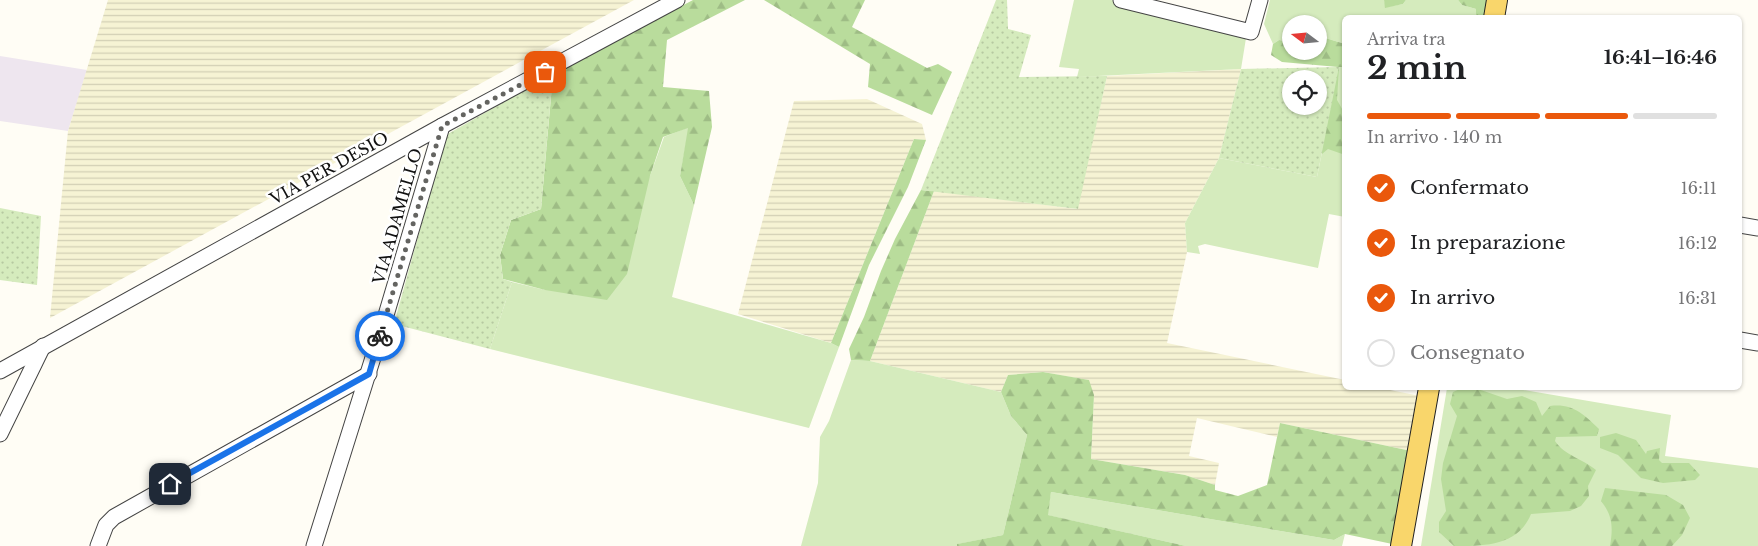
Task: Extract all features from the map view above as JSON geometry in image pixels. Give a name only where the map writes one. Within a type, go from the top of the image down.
[{"type":"main road","points":[[1494,15],[1497,0]]},
{"type":"main road","points":[[1401,546],[1429,390]]},
{"type":"street","name":"VIA PER DESIO","points":[[0,371],[442,126],[677,0]]},
{"type":"street","points":[[1121,0],[1251,32],[1260,0]]},
{"type":"street","name":"VIA ADAMELLO","points":[[314,546],[369,374],[442,126]]},
{"type":"street","points":[[1742,225],[1758,228]]},
{"type":"street","points":[[1742,340],[1758,343]]},
{"type":"street","points":[[0,434],[43,346]]},
{"type":"street","points":[[98,546],[106,525],[114,516],[369,374]]},
{"type":"shaded area","points":[[108,0],[634,0],[50,318],[68,131]]},
{"type":"shaded area","points":[[0,56],[87,70],[68,131],[0,121]]},
{"type":"shaded area","points":[[1241,69],[1219,158],[1185,223],[1187,252],[1167,343],[1342,379],[1342,390],[1390,390],[1420,396],[1411,451],[1280,423],[1277,437],[1197,418],[1189,456],[1219,463],[1215,485],[1185,475],[1091,459],[1094,395],[1088,380],[1043,372],[1008,375],[1001,392],[870,361],[934,191],[1077,209],[1107,76]]},
{"type":"shaded area","points":[[867,99],[922,124],[926,140],[914,139],[831,343],[738,314],[794,101]]},
{"type":"green space","points":[[693,0],[745,0],[667,40],[663,87],[709,91],[712,127],[694,205],[680,176],[688,128],[663,137],[650,176],[627,274],[607,300],[545,290],[503,279],[500,255],[511,220],[541,209],[553,74]]},
{"type":"green space","points":[[764,0],[865,0],[852,27],[927,68],[938,64],[952,72],[932,115],[868,87],[870,64]]},
{"type":"green space","points":[[996,0],[1007,0],[1008,29],[1031,35],[1019,77],[1107,76],[1078,209],[921,190]]},
{"type":"green space","points":[[1074,0],[1111,0],[1247,32],[1241,69],[1077,77],[1079,69],[1059,67]]},
{"type":"green space","points":[[1270,0],[1384,0],[1386,7],[1403,4],[1406,0],[1458,0],[1462,5],[1476,9],[1476,15],[1342,15],[1342,43],[1328,39],[1328,15],[1282,15],[1282,40],[1279,40],[1273,44],[1264,24]]},
{"type":"green space","points":[[1384,0],[1406,0],[1403,4],[1385,8]]},
{"type":"green space","points":[[1458,0],[1490,0],[1487,15],[1476,15],[1476,9],[1462,5]]},
{"type":"green space","points":[[1328,39],[1342,43],[1342,67],[1339,67],[1337,100],[1342,109],[1342,154],[1328,149],[1322,154],[1320,115],[1327,115],[1327,74],[1338,67],[1282,62],[1271,55],[1273,44],[1279,40],[1282,40],[1282,60],[1328,60]]},
{"type":"green space","points":[[1339,67],[1342,67],[1342,216],[1329,214],[1318,268],[1205,244],[1198,246],[1200,254],[1187,252],[1185,223],[1219,158],[1317,177]]},
{"type":"green space","points":[[1339,67],[1317,177],[1219,158],[1241,69]]},
{"type":"green space","points":[[553,74],[541,209],[511,220],[500,255],[503,279],[512,282],[490,349],[394,324],[446,135]]},
{"type":"green space","points":[[689,127],[680,176],[694,205],[672,297],[831,343],[839,347],[809,428],[490,349],[512,282],[545,290],[650,176],[664,137]]},
{"type":"green space","points":[[914,139],[926,140],[908,187],[869,265],[839,347],[831,343]]},
{"type":"green space","points":[[921,190],[934,191],[870,361],[851,360],[849,349],[864,317],[881,271],[895,239]]},
{"type":"green space","points":[[0,208],[41,216],[37,285],[0,280]]},
{"type":"green space","points":[[851,360],[870,361],[1001,392],[1011,416],[1027,435],[1003,535],[958,544],[957,546],[801,546],[818,483],[820,437],[829,421]]},
{"type":"green space","points":[[1043,372],[1089,380],[1094,395],[1091,459],[1185,475],[1215,485],[1215,490],[1238,496],[1267,485],[1280,423],[1411,451],[1397,545],[1345,534],[1334,540],[1051,492],[1048,515],[1186,546],[957,546],[957,544],[1003,535],[1027,435],[1011,416],[1001,392],[1008,375]]},
{"type":"green space","points":[[1447,390],[1524,390],[1671,415],[1665,456],[1758,468],[1758,546],[1421,546]]},
{"type":"green space","points":[[1458,390],[1481,390],[1507,399],[1522,396],[1536,402],[1542,416],[1550,406],[1565,406],[1583,414],[1599,429],[1597,436],[1556,437],[1555,441],[1563,450],[1596,470],[1588,486],[1589,496],[1581,506],[1570,511],[1531,514],[1525,525],[1518,532],[1499,542],[1477,546],[1454,546],[1439,532],[1439,522],[1446,511],[1441,479],[1443,463],[1457,416],[1450,404],[1453,392]]},
{"type":"green space","points":[[1616,433],[1636,440],[1646,454],[1647,451],[1660,448],[1659,460],[1662,463],[1689,463],[1700,475],[1695,480],[1663,483],[1641,478],[1618,455],[1600,448],[1600,437]]},
{"type":"green space","points":[[1605,488],[1666,495],[1683,505],[1690,518],[1682,535],[1672,546],[1610,546],[1612,533],[1610,517],[1601,501]]},
{"type":"green space","points":[[1051,492],[1334,540],[1345,534],[1342,546],[1186,546],[1047,515]]},
{"type":"way so far","points":[[380,336],[442,126],[545,72]]},
{"type":"route","points":[[170,484],[369,374],[380,336]]}]
